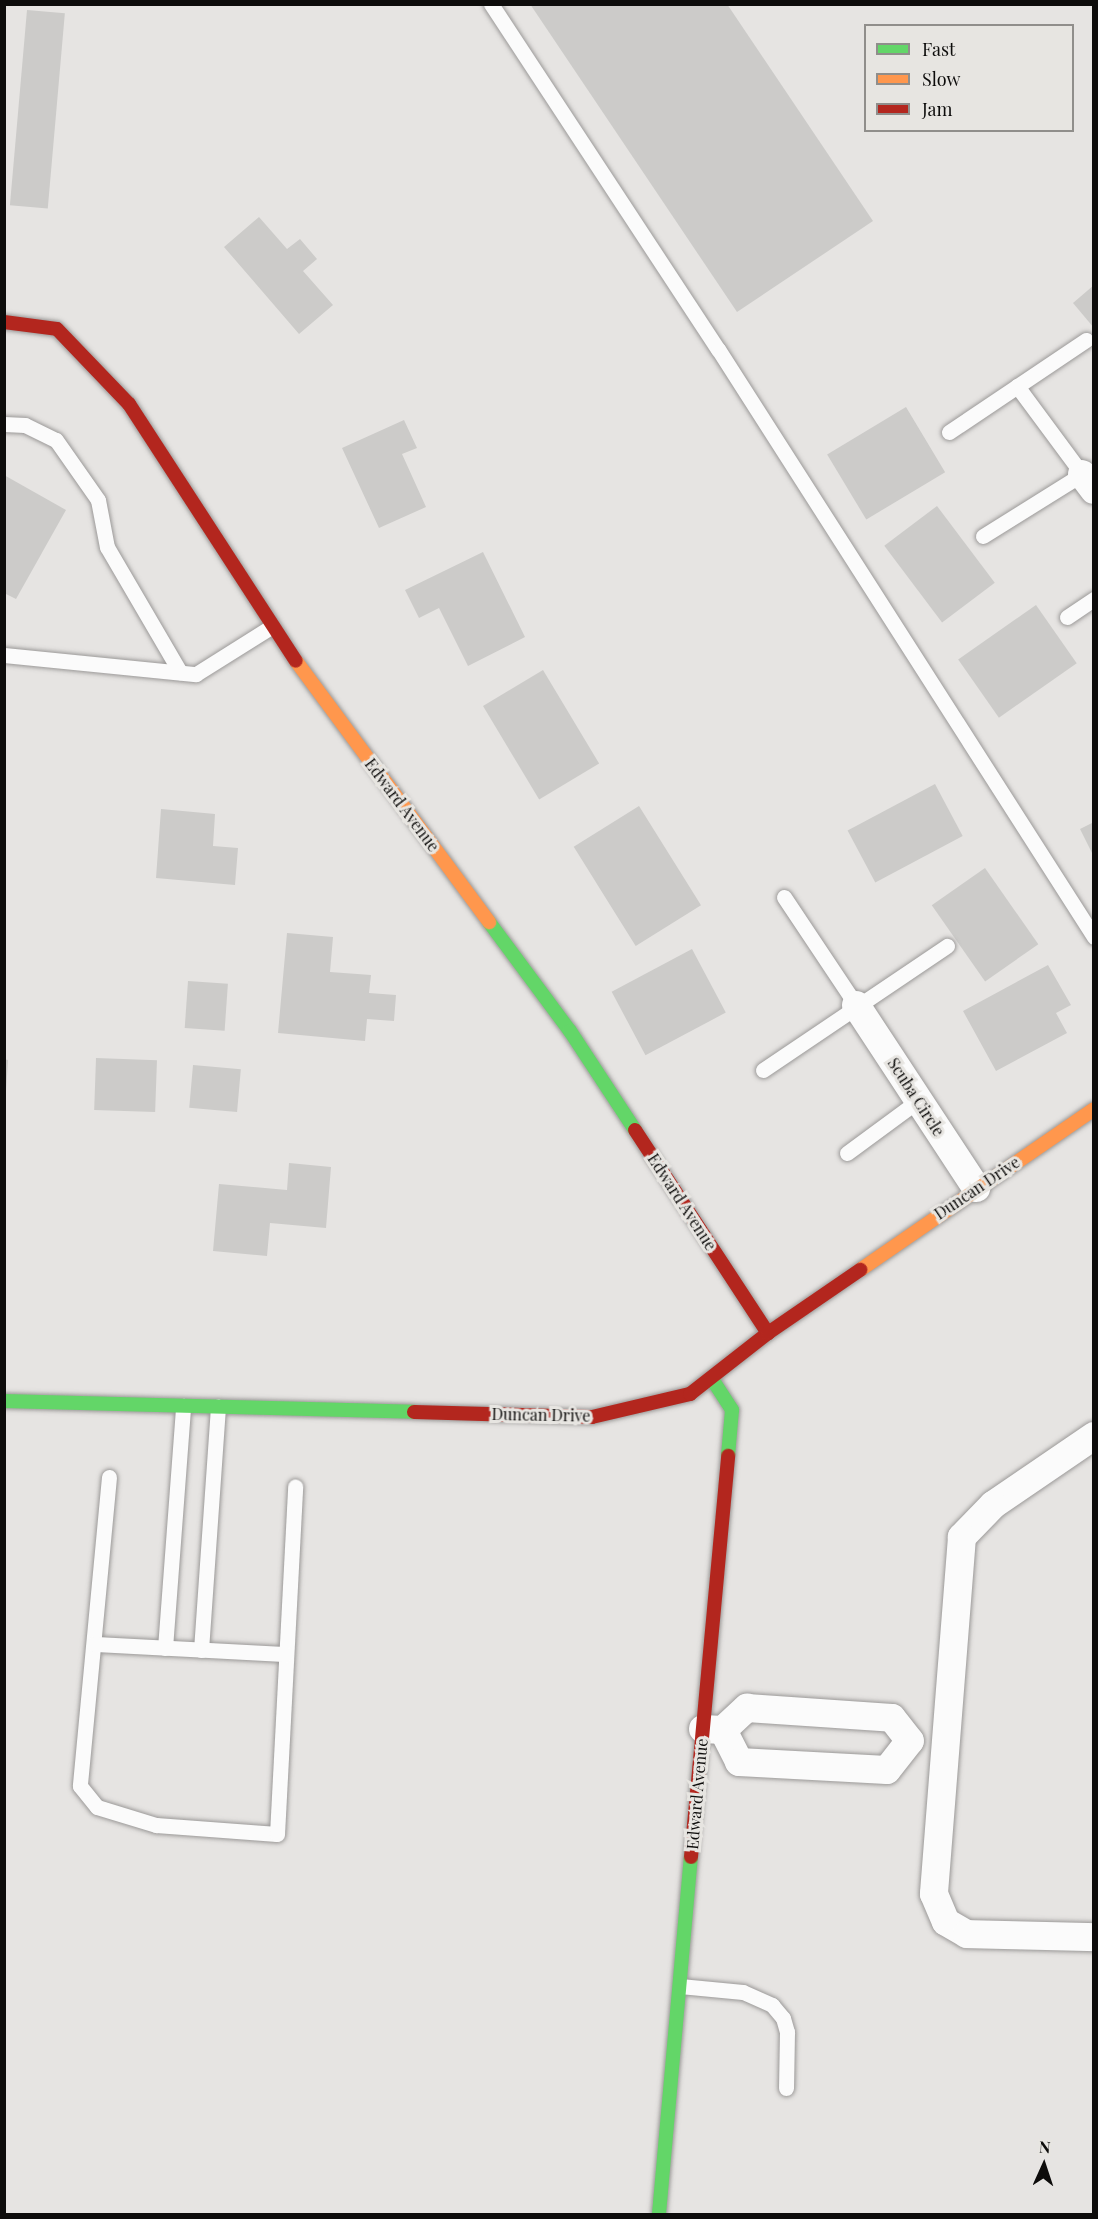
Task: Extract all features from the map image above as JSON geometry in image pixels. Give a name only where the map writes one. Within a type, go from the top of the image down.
[{"type":"street","name":"Edward Avenue","points":[[4,322],[57,329],[129,404],[270,627],[570,1031],[768,1333]]},
{"type":"street","name":"Scuba Circle","points":[[856,1005],[976,1188]]},
{"type":"street","name":"Duncan Drive","points":[[4,1401],[592,1417],[690,1394],[768,1333],[1094,1109]]},
{"type":"street","name":"Edward Avenue","points":[[659,2214],[680,1986],[713,1729],[732,1410],[712,1379]]},
{"type":"street","points":[[1094,1436],[993,1505],[962,1537],[944,1741],[934,1894],[946,1922],[967,1934],[1094,1937]]},
{"type":"street","points":[[747,1708],[892,1718],[910,1741],[887,1770],[739,1762],[713,1729],[747,1708]]},
{"type":"street","points":[[910,1741],[944,1741]]},
{"type":"lane","points":[[491,4],[718,349],[1094,937]]},
{"type":"lane","points":[[949,432],[1086,340]]},
{"type":"lane","points":[[983,536],[1090,477],[1017,386]]},
{"type":"lane","points":[[4,424],[25,425],[56,441],[98,500],[107,547],[180,672]]},
{"type":"lane","points":[[1067,616],[1094,599]]},
{"type":"lane","points":[[4,655],[196,674],[270,627]]},
{"type":"lane","points":[[784,897],[856,1005]]},
{"type":"lane","points":[[763,1070],[856,1005],[947,946]]},
{"type":"lane","points":[[847,1153],[919,1100]]},
{"type":"lane","points":[[165,1648],[183,1406]]},
{"type":"lane","points":[[201,1650],[218,1407]]},
{"type":"lane","points":[[109,1477],[80,1786],[97,1807],[156,1825],[277,1834],[295,1486]]},
{"type":"lane","points":[[94,1644],[286,1654]]},
{"type":"lane","points":[[680,1986],[742,1992],[772,2005],[783,2018],[787,2032],[786,2088]]},
{"type":"building","points":[[530,4],[727,4],[873,221],[737,312]]},
{"type":"building","points":[[27,10],[65,13],[48,209],[10,205]]},
{"type":"building","points":[[259,217],[287,249],[300,239],[317,259],[303,271],[333,305],[299,334],[224,247]]},
{"type":"building","points":[[1094,285],[1094,328],[1073,303]]},
{"type":"building","points":[[906,407],[945,472],[866,520],[827,454]]},
{"type":"building","points":[[404,420],[417,448],[402,454],[426,507],[379,528],[342,448]]},
{"type":"building","points":[[4,475],[66,510],[16,599],[4,593]]},
{"type":"building","points":[[937,506],[995,583],[942,622],[884,546]]},
{"type":"building","points":[[483,552],[525,637],[468,666],[439,608],[419,618],[405,590]]},
{"type":"building","points":[[1036,605],[1077,663],[999,718],[958,659]]},
{"type":"building","points":[[543,670],[599,763],[539,799],[483,706]]},
{"type":"building","points":[[935,784],[963,836],[875,883],[848,830]]},
{"type":"building","points":[[639,806],[701,905],[636,946],[574,847]]},
{"type":"building","points":[[161,809],[215,814],[213,846],[238,848],[235,885],[156,878]]},
{"type":"building","points":[[1094,822],[1094,857],[1080,829]]},
{"type":"building","points":[[985,868],[1038,944],[985,981],[932,905]]},
{"type":"building","points":[[287,933],[333,937],[330,972],[371,975],[369,993],[396,995],[394,1021],[367,1019],[365,1041],[278,1033]]},
{"type":"building","points":[[692,949],[726,1013],[645,1055],[612,992]]},
{"type":"building","points":[[1048,965],[1071,1005],[1056,1013],[1067,1033],[996,1071],[963,1011]]},
{"type":"building","points":[[188,981],[228,984],[225,1031],[185,1028]]},
{"type":"building","points":[[96,1058],[157,1060],[155,1112],[94,1110]]},
{"type":"building","points":[[4,1059],[8,1060],[6,1091],[4,1091]]},
{"type":"building","points":[[193,1065],[241,1069],[237,1112],[189,1108]]},
{"type":"building","points":[[289,1163],[331,1167],[326,1228],[270,1223],[267,1256],[213,1251],[219,1184],[287,1190]]},
{"type":"traffic: fast","points":[[489,922],[570,1031],[635,1130]]},
{"type":"traffic: fast","points":[[712,1379],[732,1410],[728,1456]]},
{"type":"traffic: fast","points":[[4,1401],[414,1412]]},
{"type":"traffic: fast","points":[[659,2214],[691,1857]]},
{"type":"traffic: slow","points":[[296,661],[489,922]]},
{"type":"traffic: slow","points":[[860,1270],[1094,1109]]},
{"type":"traffic: jam","points":[[4,322],[57,329],[129,404],[296,661]]},
{"type":"traffic: jam","points":[[635,1130],[768,1333]]},
{"type":"traffic: jam","points":[[414,1412],[592,1417],[690,1394],[768,1333],[860,1270]]},
{"type":"traffic: jam","points":[[691,1857],[728,1456]]}]
